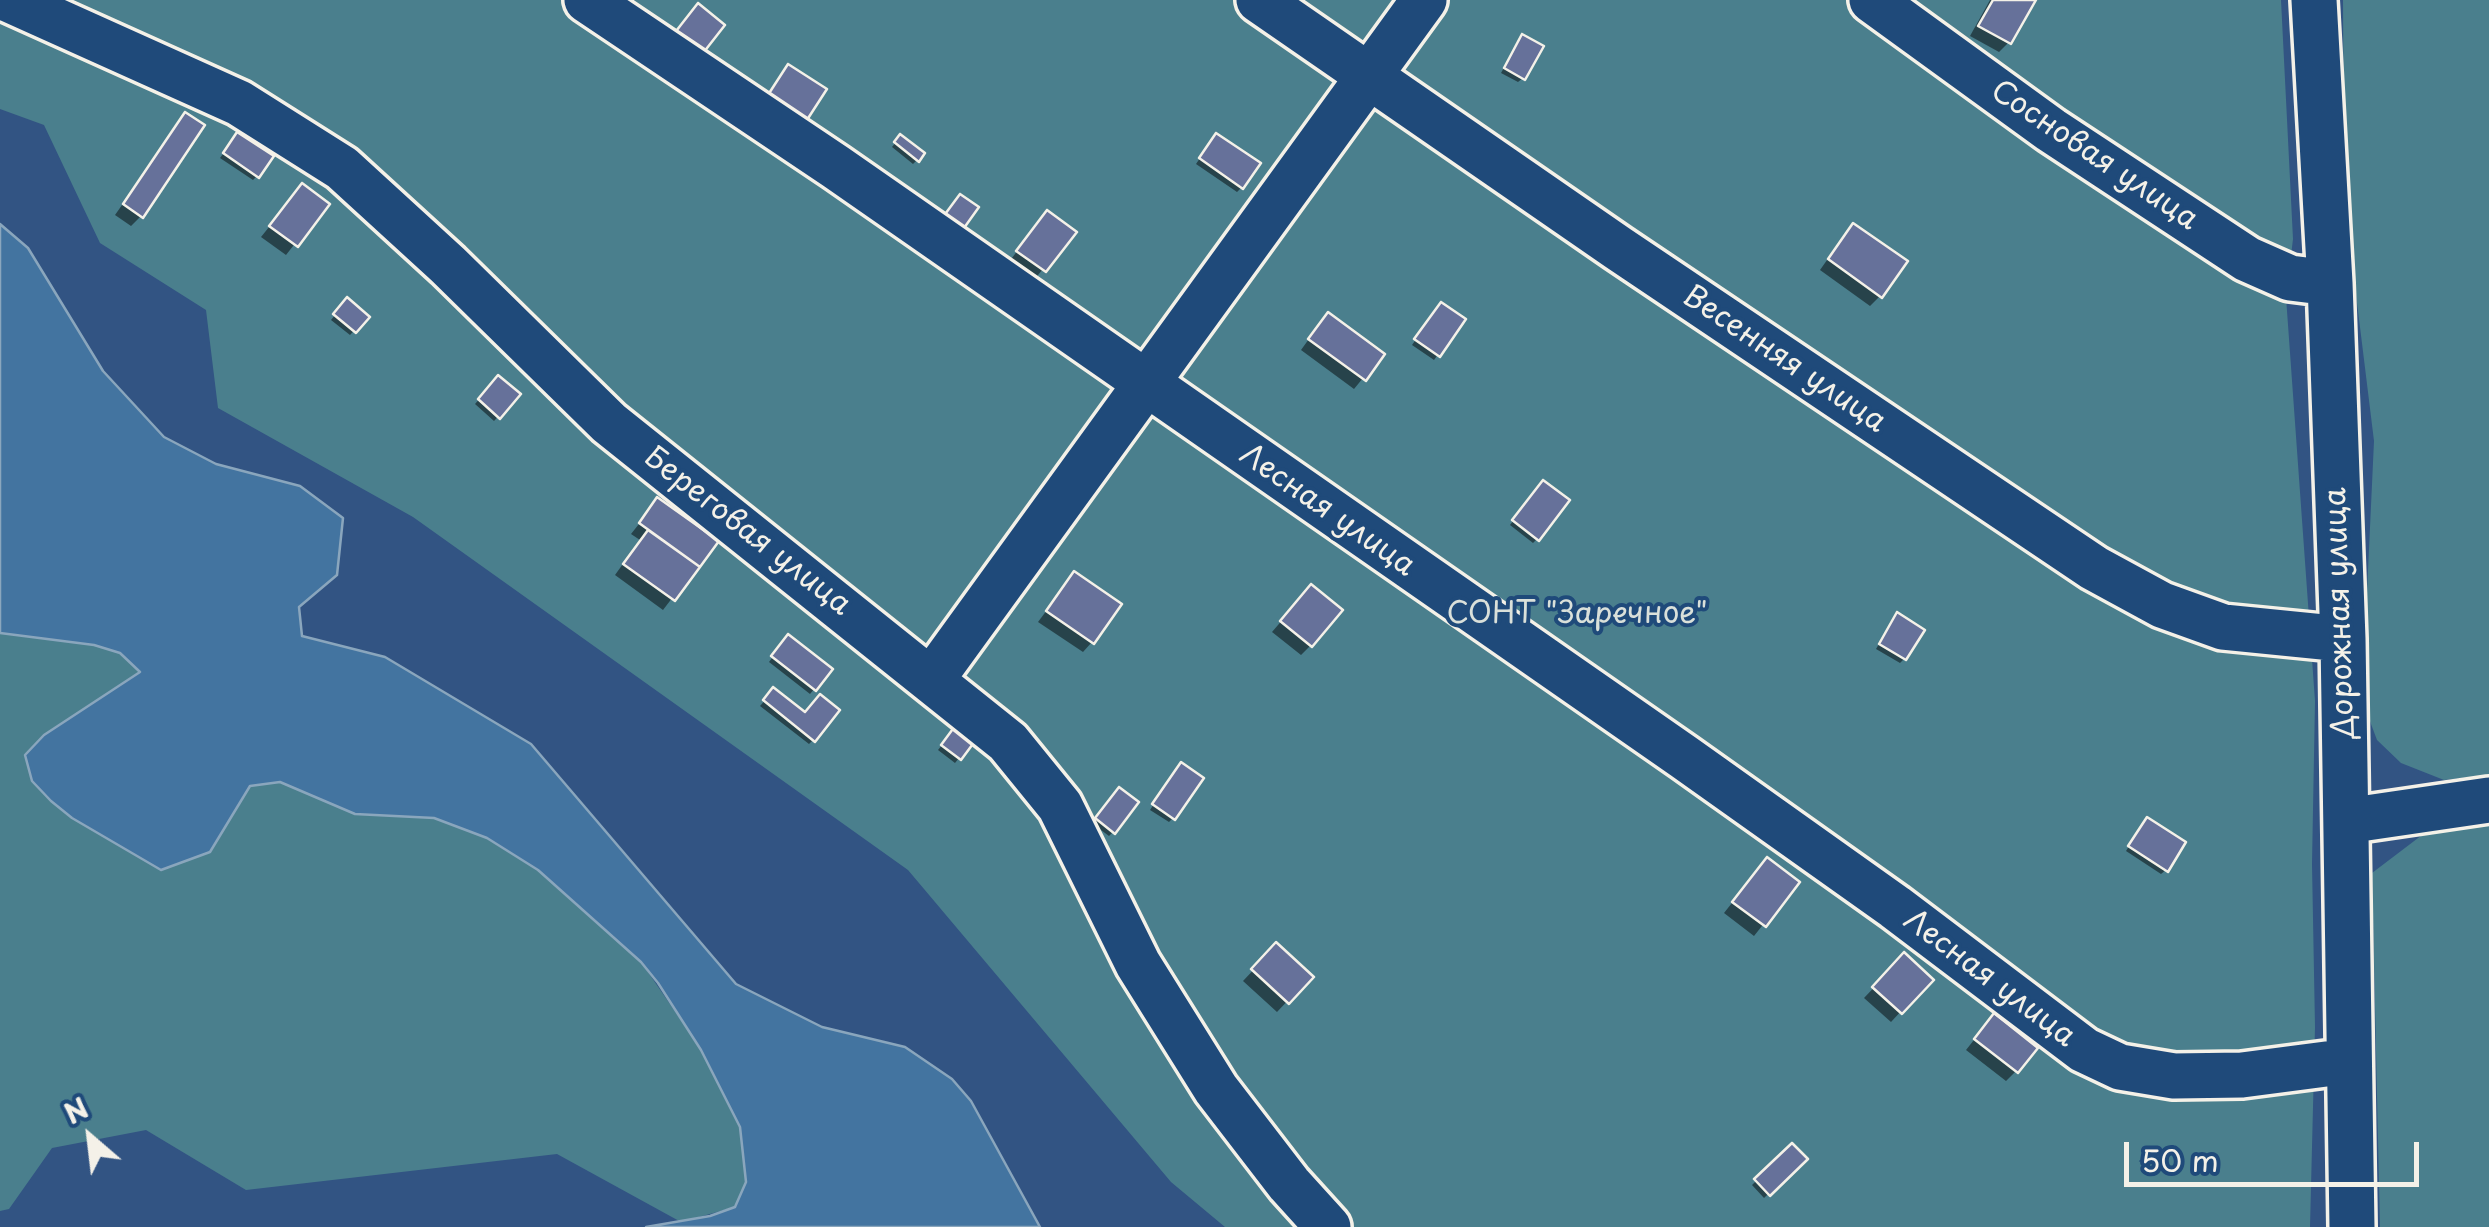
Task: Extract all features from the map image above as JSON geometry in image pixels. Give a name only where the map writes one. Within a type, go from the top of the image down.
[{"type":"street","name":"Береговая улица","points":[[10,0],[239,103],[342,168],[448,265],[609,423],[1008,742],[1060,806],[1138,964],[1216,1089],[1289,1184],[1328,1227]]},
{"type":"street","name":"Лесная улица","points":[[587,0],[836,167],[1716,780],[1895,907],[2084,1050],[2120,1067],[2174,1076],[2242,1075],[2349,1061]]},
{"type":"street","name":"Весенняя улица","points":[[1260,0],[2094,568],[2162,605],[2222,627],[2342,639]]},
{"type":"street","points":[[932,679],[1424,0]]},
{"type":"street","name":"Сосновая улица","points":[[1872,0],[2051,130],[2247,260],[2290,278],[2330,283]]},
{"type":"street","name":"Дорожная улица","points":[[2314,0],[2330,283],[2342,639],[2352,1227]]},
{"type":"street","points":[[2346,821],[2489,800]]},
{"type":"green space","name":"СОНТ \"Заречное\"","points":[[0,0],[2281,0],[2293,239],[2286,297],[2315,701],[2315,1027],[2310,1227],[1225,1227],[1171,1182],[908,870],[413,517],[218,408],[206,310],[100,243],[44,125],[0,109]]},
{"type":"green space","points":[[2343,0],[2489,0],[2489,775],[2444,780],[2401,763],[2377,740],[2362,700],[2374,441],[2344,197]]},
{"type":"green space","points":[[0,633],[94,645],[120,653],[140,672],[44,735],[25,756],[210,852],[250,786],[280,782],[355,814],[434,818],[487,838],[538,870],[641,962],[701,1049],[740,1126],[746,1182],[735,1207],[681,1222],[557,1154],[246,1190],[146,1130],[52,1148],[9,1209],[0,1211]]},
{"type":"green space","points":[[2489,822],[2489,1227],[2380,1227],[2372,873],[2426,832]]},
{"type":"water","points":[[0,224],[28,248],[103,371],[164,437],[216,464],[300,486],[343,518],[337,575],[299,607],[302,636],[385,657],[531,744],[736,984],[822,1027],[905,1047],[952,1079],[971,1101],[1040,1227],[646,1227],[710,1216],[735,1207],[746,1182],[740,1127],[701,1050],[658,983],[641,962],[538,870],[487,838],[434,818],[355,814],[280,782],[250,786],[210,852],[161,870],[72,818],[51,801],[32,781],[25,755],[44,735],[140,672],[120,653],[94,645],[0,633]]},
{"type":"building","points":[[1993,0],[2036,0],[2011,44],[1978,26]]},
{"type":"building","points":[[698,3],[725,25],[700,57],[673,35]]},
{"type":"building","points":[[1522,34],[1544,46],[1525,80],[1504,68]]},
{"type":"building","points":[[788,64],[827,89],[805,123],[766,98]]},
{"type":"building","points":[[185,112],[205,125],[143,218],[123,204]]},
{"type":"building","points":[[237,132],[274,156],[259,178],[223,153]]},
{"type":"building","points":[[1216,133],[1261,163],[1243,189],[1199,158]]},
{"type":"building","points":[[900,134],[925,153],[919,162],[894,142]]},
{"type":"building","points":[[302,183],[330,204],[298,247],[269,226]]},
{"type":"building","points":[[960,194],[979,207],[959,235],[940,221]]},
{"type":"building","points":[[1047,210],[1077,232],[1046,272],[1016,251]]},
{"type":"building","points":[[1853,223],[1908,261],[1882,298],[1828,259]]},
{"type":"building","points":[[347,297],[370,317],[356,333],[333,314]]},
{"type":"building","points":[[1441,302],[1466,319],[1440,357],[1414,339]]},
{"type":"building","points":[[1328,312],[1385,354],[1366,381],[1308,339]]},
{"type":"building","points":[[498,375],[521,394],[500,419],[478,399]]},
{"type":"building","points":[[1543,480],[1570,500],[1539,541],[1512,520]]},
{"type":"building","points":[[657,497],[719,541],[700,567],[639,523]]},
{"type":"building","points":[[648,530],[700,567],[675,601],[623,564]]},
{"type":"building","points":[[1074,571],[1122,604],[1094,644],[1046,611]]},
{"type":"building","points":[[1311,584],[1343,610],[1312,647],[1280,621]]},
{"type":"building","points":[[1897,612],[1925,630],[1906,660],[1879,644]]},
{"type":"building","points":[[788,634],[833,669],[816,691],[771,656]]},
{"type":"building","points":[[773,687],[805,712],[820,694],[840,710],[815,742],[763,700]]},
{"type":"building","points":[[958,722],[978,737],[961,760],[941,745]]},
{"type":"building","points":[[1181,762],[1204,778],[1175,820],[1152,804]]},
{"type":"building","points":[[1119,787],[1139,802],[1115,834],[1095,818]]},
{"type":"building","points":[[2147,817],[2186,842],[2168,872],[2128,846]]},
{"type":"building","points":[[1767,857],[1800,882],[1766,927],[1732,902]]},
{"type":"building","points":[[1276,942],[1314,977],[1289,1004],[1251,969]]},
{"type":"building","points":[[1904,952],[1934,980],[1902,1014],[1872,987]]},
{"type":"building","points":[[1994,1013],[2038,1048],[2018,1073],[1974,1039]]},
{"type":"building","points":[[1792,1143],[1808,1159],[1770,1196],[1754,1179]]}]
